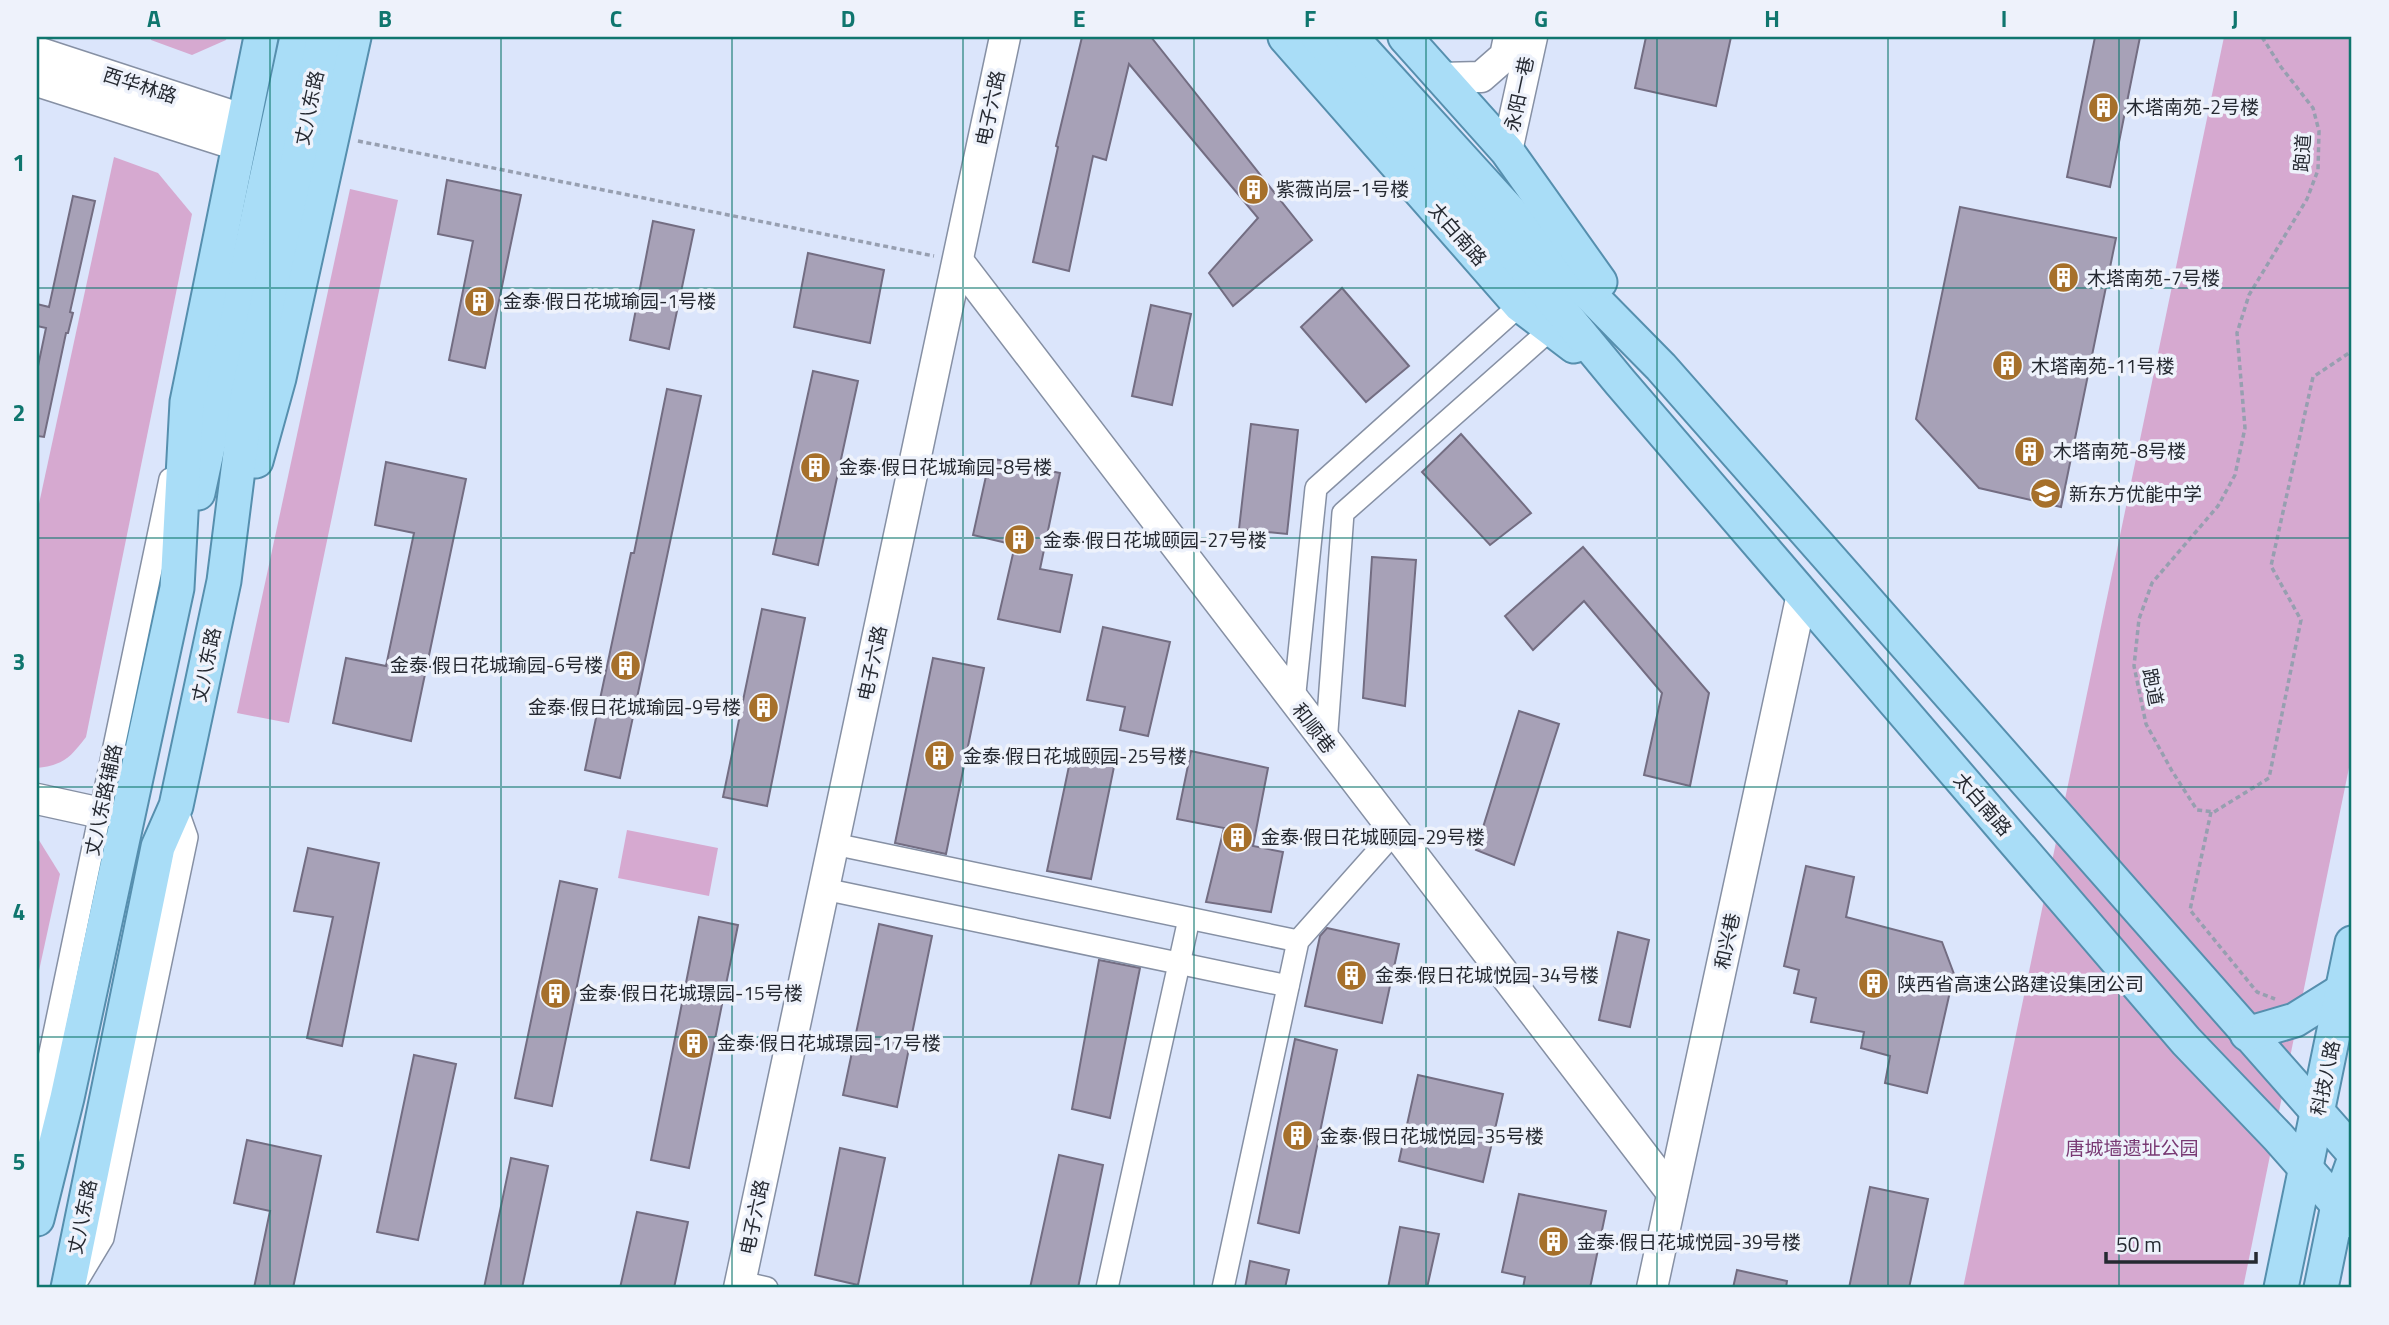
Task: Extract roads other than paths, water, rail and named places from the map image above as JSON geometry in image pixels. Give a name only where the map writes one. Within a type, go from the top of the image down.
[{"type":"main road","name":"丈八东路","points":[[68,1288],[159,847],[176,806],[223,581],[217,400],[240,132],[261,37]]},
{"type":"main road","name":"丈八东路","points":[[39,1210],[67,1098],[297,37]]},
{"type":"main road","name":"丈八东路","points":[[217,400],[324,37]]},
{"type":"main road","points":[[223,581],[279,378],[354,37]]},
{"type":"main road","name":"太白南路","points":[[1285,37],[1521,305],[1620,382]]},
{"type":"main road","name":"太白南路","points":[[1318,37],[1526,247],[1661,367]]},
{"type":"main road","name":"太白南路","points":[[1351,37],[1526,247],[1620,382],[2186,1041],[2278,1137],[2304,1182],[2341,1221]]},
{"type":"main road","name":"太白南路","points":[[1405,37],[1507,151],[1661,367],[2352,1151]]},
{"type":"main road","name":"科技八路","points":[[2281,1288],[2352,943]]},
{"type":"main road","points":[[2247,1034],[2295,1020],[2343,990]]},
{"type":"main road","points":[[2321,1288],[2341,1221],[2352,1166]]},
{"type":"main road","points":[[2261,1288],[2278,1203],[2304,1182]]},
{"type":"main road","points":[[2341,1221],[2343,1288]]},
{"type":"street","name":"电子六路","points":[[749,1286],[824,888],[1004,37]]},
{"type":"street","name":"永阳一巷","points":[[1440,78],[1481,77],[1505,56],[1509,37]]},
{"type":"street","name":"永阳一巷","points":[[1507,151],[1532,37]]},
{"type":"street","name":"西华林路","points":[[37,52],[240,132]]},
{"type":"street","name":"西华林路","points":[[37,81],[240,132]]},
{"type":"street","name":"和顺巷","points":[[958,261],[1672,1193]]},
{"type":"street","points":[[1294,702],[1316,488],[1521,305]]},
{"type":"street","points":[[1326,744],[1343,513],[1551,329]]},
{"type":"street","name":"丈八东路辅路","points":[[39,1210],[42,1091],[101,813],[217,400]]},
{"type":"street","name":"和兴巷","points":[[1652,1288],[1802,594]]},
{"type":"street","points":[[37,799],[101,813]]},
{"type":"street","points":[[74,1288],[103,1238],[187,837],[176,806]]},
{"type":"street","points":[[1223,1288],[1298,941],[1394,833]]},
{"type":"street","points":[[122,839],[159,847]]},
{"type":"street","points":[[834,844],[1298,941]]},
{"type":"street","points":[[824,888],[1288,986]]},
{"type":"street","points":[[1107,1288],[1189,919]]},
{"type":"place","name":"木塔南苑-2号楼","points":[[2103,107]]},
{"type":"place","name":"紫薇尚层-1号楼","points":[[1253,189]]},
{"type":"place","name":"木塔南苑-7号楼","points":[[2064,278]]},
{"type":"place","name":"金泰·假日花城瑜园-1号楼","points":[[480,301]]},
{"type":"place","name":"木塔南苑-11号楼","points":[[2008,366]]},
{"type":"place","name":"木塔南苑-8号楼","points":[[2030,451]]},
{"type":"place","name":"金泰·假日花城瑜园-8号楼","points":[[816,467]]},
{"type":"place","name":"新东方优能中学","points":[[2046,494]]},
{"type":"place","name":"金泰·假日花城颐园-27号楼","points":[[1020,540]]},
{"type":"place","name":"金泰·假日花城瑜园-6号楼","points":[[626,665]]},
{"type":"place","name":"金泰·假日花城瑜园-9号楼","points":[[764,707]]},
{"type":"place","name":"金泰·假日花城颐园-25号楼","points":[[940,756]]},
{"type":"place","name":"金泰·假日花城颐园-29号楼","points":[[1238,837]]},
{"type":"place","name":"金泰·假日花城悦园-34号楼","points":[[1352,975]]},
{"type":"place","name":"陕西省高速公路建设集团公司","points":[[1874,984]]},
{"type":"place","name":"金泰·假日花城璟园-15号楼","points":[[556,993]]},
{"type":"place","name":"金泰·假日花城璟园-17号楼","points":[[694,1043]]},
{"type":"place","name":"金泰·假日花城悦园-35号楼","points":[[1297,1136]]},
{"type":"place","name":"金泰·假日花城悦园-39号楼","points":[[1554,1242]]},
{"type":"park label","name":"唐城墙遗址公园","points":[[2132,1148]]}]
